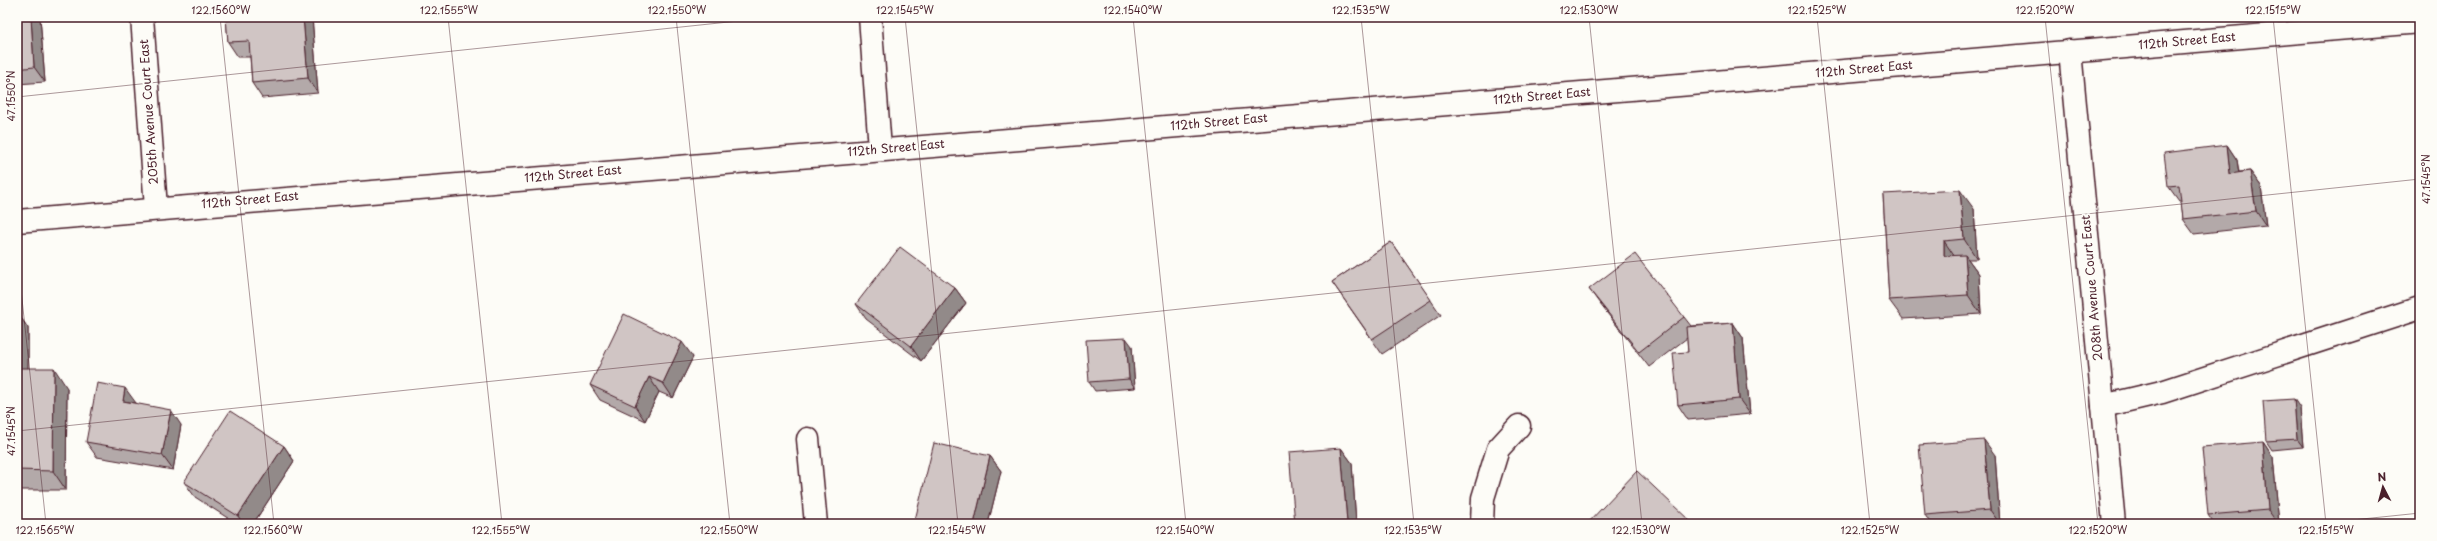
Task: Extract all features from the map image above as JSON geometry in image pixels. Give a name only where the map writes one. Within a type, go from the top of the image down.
[{"type":"street","name":"205th Avenue Court East","points":[[142,17],[156,208]]},
{"type":"street","points":[[870,17],[880,149]]},
{"type":"street","name":"112th Street East","points":[[17,221],[156,208],[2070,52],[2377,21],[2420,22]]},
{"type":"street","name":"208th Avenue Court East","points":[[2070,52],[2114,524]]},
{"type":"street","points":[[2103,406],[2162,392],[2420,308]]},
{"type":"street","points":[[1482,524],[1483,498],[1498,449],[1518,426]]},
{"type":"street","points":[[808,439],[816,524]]},
{"type":"building","points":[[17,17],[31,17],[34,67],[17,69]]},
{"type":"building","points":[[226,17],[303,17],[308,78],[252,83],[249,41],[228,42]]},
{"type":"building","points":[[2227,145],[2230,174],[2250,171],[2256,211],[2183,219],[2179,185],[2168,186],[2164,153]]},
{"type":"building","points":[[1960,190],[1964,239],[1944,241],[1944,256],[1965,255],[1968,295],[1889,300],[1883,194]]},
{"type":"building","points":[[1391,242],[1431,300],[1372,339],[1332,282]]},
{"type":"building","points":[[900,247],[955,288],[911,346],[856,304]]},
{"type":"building","points":[[1635,254],[1684,317],[1639,352],[1589,289]]},
{"type":"building","points":[[624,314],[682,342],[663,383],[649,377],[635,406],[590,385]]},
{"type":"building","points":[[1733,323],[1739,399],[1678,405],[1673,353],[1688,352],[1686,327]]},
{"type":"building","points":[[1126,338],[1129,379],[1089,382],[1086,340]]},
{"type":"building","points":[[17,368],[54,368],[53,471],[17,470]]},
{"type":"building","points":[[97,383],[125,388],[123,401],[171,410],[162,455],[86,442]]},
{"type":"building","points":[[2294,399],[2297,439],[2266,441],[2263,401]]},
{"type":"building","points":[[230,411],[284,446],[238,516],[184,482]]},
{"type":"building","points":[[1984,440],[1990,510],[1925,515],[1919,445]]},
{"type":"building","points":[[2263,442],[2268,510],[2208,515],[2202,447]]},
{"type":"building","points":[[934,443],[990,456],[974,524],[930,524],[915,520]]},
{"type":"building","points":[[1341,448],[1347,523],[1295,524],[1289,452]]},
{"type":"building","points":[[1637,471],[1690,521],[1687,524],[1587,524]]}]
